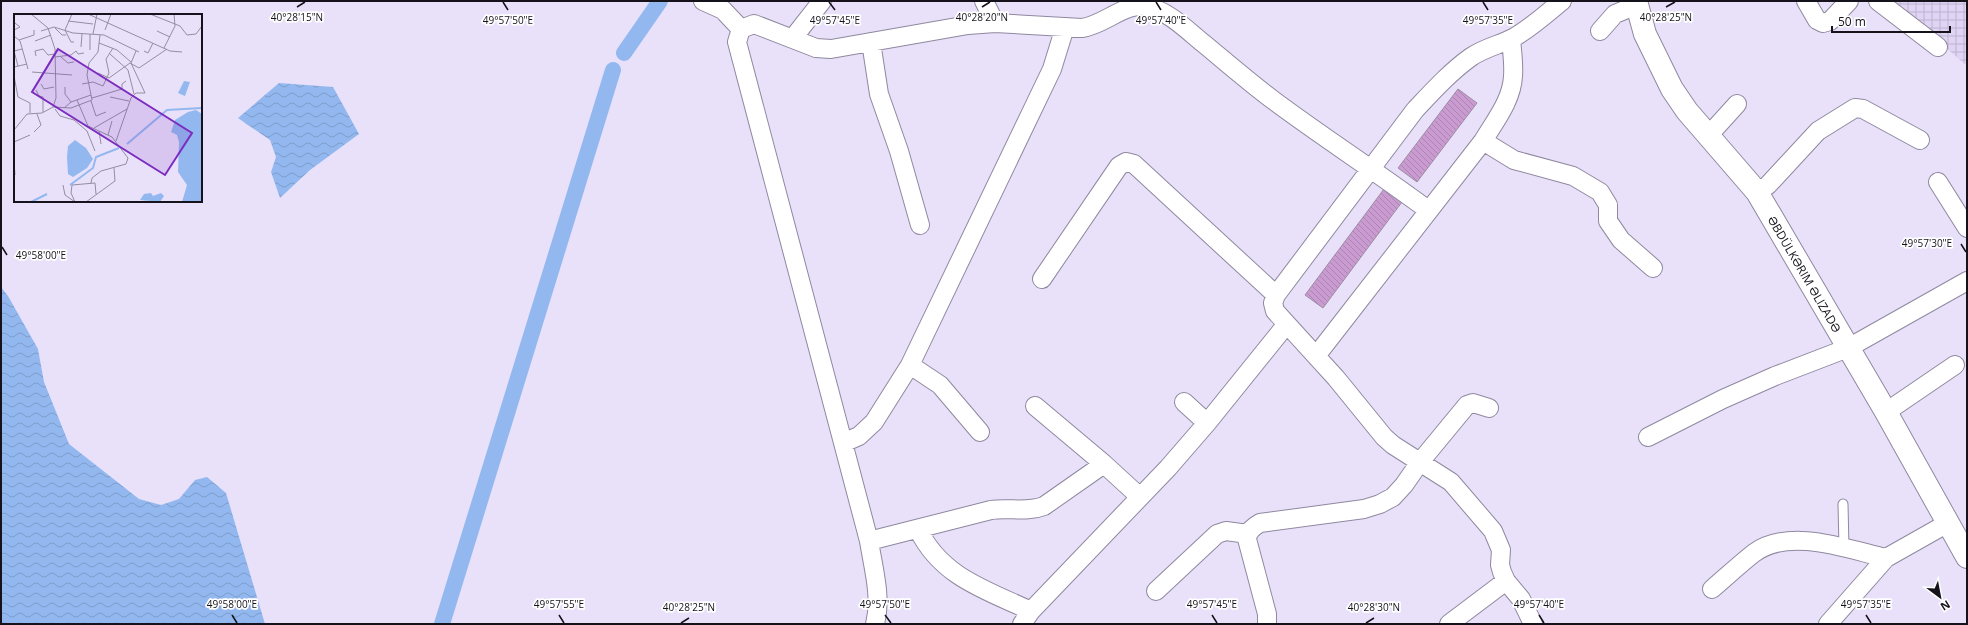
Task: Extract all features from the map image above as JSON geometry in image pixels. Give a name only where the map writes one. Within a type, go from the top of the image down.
[{"type":"street","points":[[703,1],[723,10],[741,29]]},
{"type":"street","points":[[793,38],[822,1]]},
{"type":"street","points":[[984,1],[995,23]]},
{"type":"street","points":[[1532,624],[1520,599],[1506,581],[1500,565],[1501,550],[1493,532],[1451,482],[1393,445],[1384,437],[1316,356],[1286,325],[1275,311],[1273,304],[1276,295],[1415,110],[1440,84],[1470,58],[1482,50],[1511,38],[1538,22],[1562,1]]},
{"type":"street","points":[[1806,1],[1817,20],[1823,23],[1830,21],[1849,1]]},
{"type":"street","points":[[1878,1],[1938,47]]},
{"type":"street","points":[[1600,31],[1615,14],[1636,3]]},
{"type":"street","name":"ƏBDÜLKƏRIM ƏLIZADƏ","points":[[1636,3],[1645,34],[1672,89],[1708,136],[1757,192],[1886,412],[1967,555]]},
{"type":"street","points":[[741,29],[754,24],[816,48],[830,49],[935,30],[995,23],[1090,27],[1131,8],[1141,6],[1150,7],[1165,14],[1187,29],[1273,100],[1372,168],[1428,210]]},
{"type":"street","points":[[842,443],[860,436],[874,422],[910,365],[1052,69],[1065,27]]},
{"type":"street","points":[[741,29],[737,42],[869,541],[876,587],[877,614],[874,624]]},
{"type":"street","points":[[1316,356],[1428,210],[1484,141],[1503,108],[1511,90],[1513,76],[1511,38]]},
{"type":"street","points":[[871,42],[879,94],[899,150],[920,225]]},
{"type":"street","points":[[1708,136],[1737,104]]},
{"type":"street","points":[[1757,192],[1768,185],[1818,132],[1855,108],[1863,108],[1920,140]]},
{"type":"street","points":[[1484,141],[1514,160],[1573,176],[1600,192],[1608,205],[1608,221],[1621,240],[1653,268]]},
{"type":"street","points":[[1042,279],[1119,166],[1126,162],[1134,164],[1276,295]]},
{"type":"street","points":[[1938,182],[1967,228]]},
{"type":"street","points":[[1648,437],[1723,399],[1775,376],[1848,348],[1967,281]]},
{"type":"street","points":[[918,529],[925,544],[934,556],[956,575],[1027,617],[1140,497],[1207,423],[1286,325]]},
{"type":"street","points":[[1886,412],[1955,364]]},
{"type":"street","points":[[910,365],[940,385],[980,432]]},
{"type":"street","points":[[1184,402],[1207,423]]},
{"type":"street","points":[[1267,624],[1248,534],[1253,527],[1260,524],[1364,509],[1380,504],[1393,497],[1404,485],[1420,462],[1467,405],[1473,403],[1489,408]]},
{"type":"street","points":[[1035,406],[1104,464],[1140,497]]},
{"type":"street","points":[[869,541],[996,509],[1033,510],[1044,506],[1104,464]]},
{"type":"street","points":[[1828,624],[1886,558],[1948,523]]},
{"type":"street","points":[[1156,591],[1217,534],[1226,531],[1248,534]]},
{"type":"street","points":[[1712,589],[1755,552],[1776,542],[1795,540],[1844,548],[1886,558]]},
{"type":"street","points":[[1449,624],[1506,581]]},
{"type":"lane","points":[[1843,504],[1844,548]]},
{"type":"shaded area","points":[[1892,1],[1967,1],[1967,66]]},
{"type":"water","points":[[279,83],[333,87],[359,134],[310,170],[280,198],[271,172],[276,157],[270,140],[238,118]]},
{"type":"water","points":[[1,287],[8,296],[38,349],[44,382],[69,444],[139,499],[161,505],[179,499],[195,480],[207,477],[226,493],[265,624],[1,624]]},
{"type":"building","points":[[1458,89],[1477,103],[1417,182],[1398,168]]},
{"type":"building","points":[[1384,189],[1402,202],[1323,308],[1305,295]]},
{"type":"waterway","points":[[624,53],[660,1]]},
{"type":"waterway","points":[[442,624],[613,70]]}]
